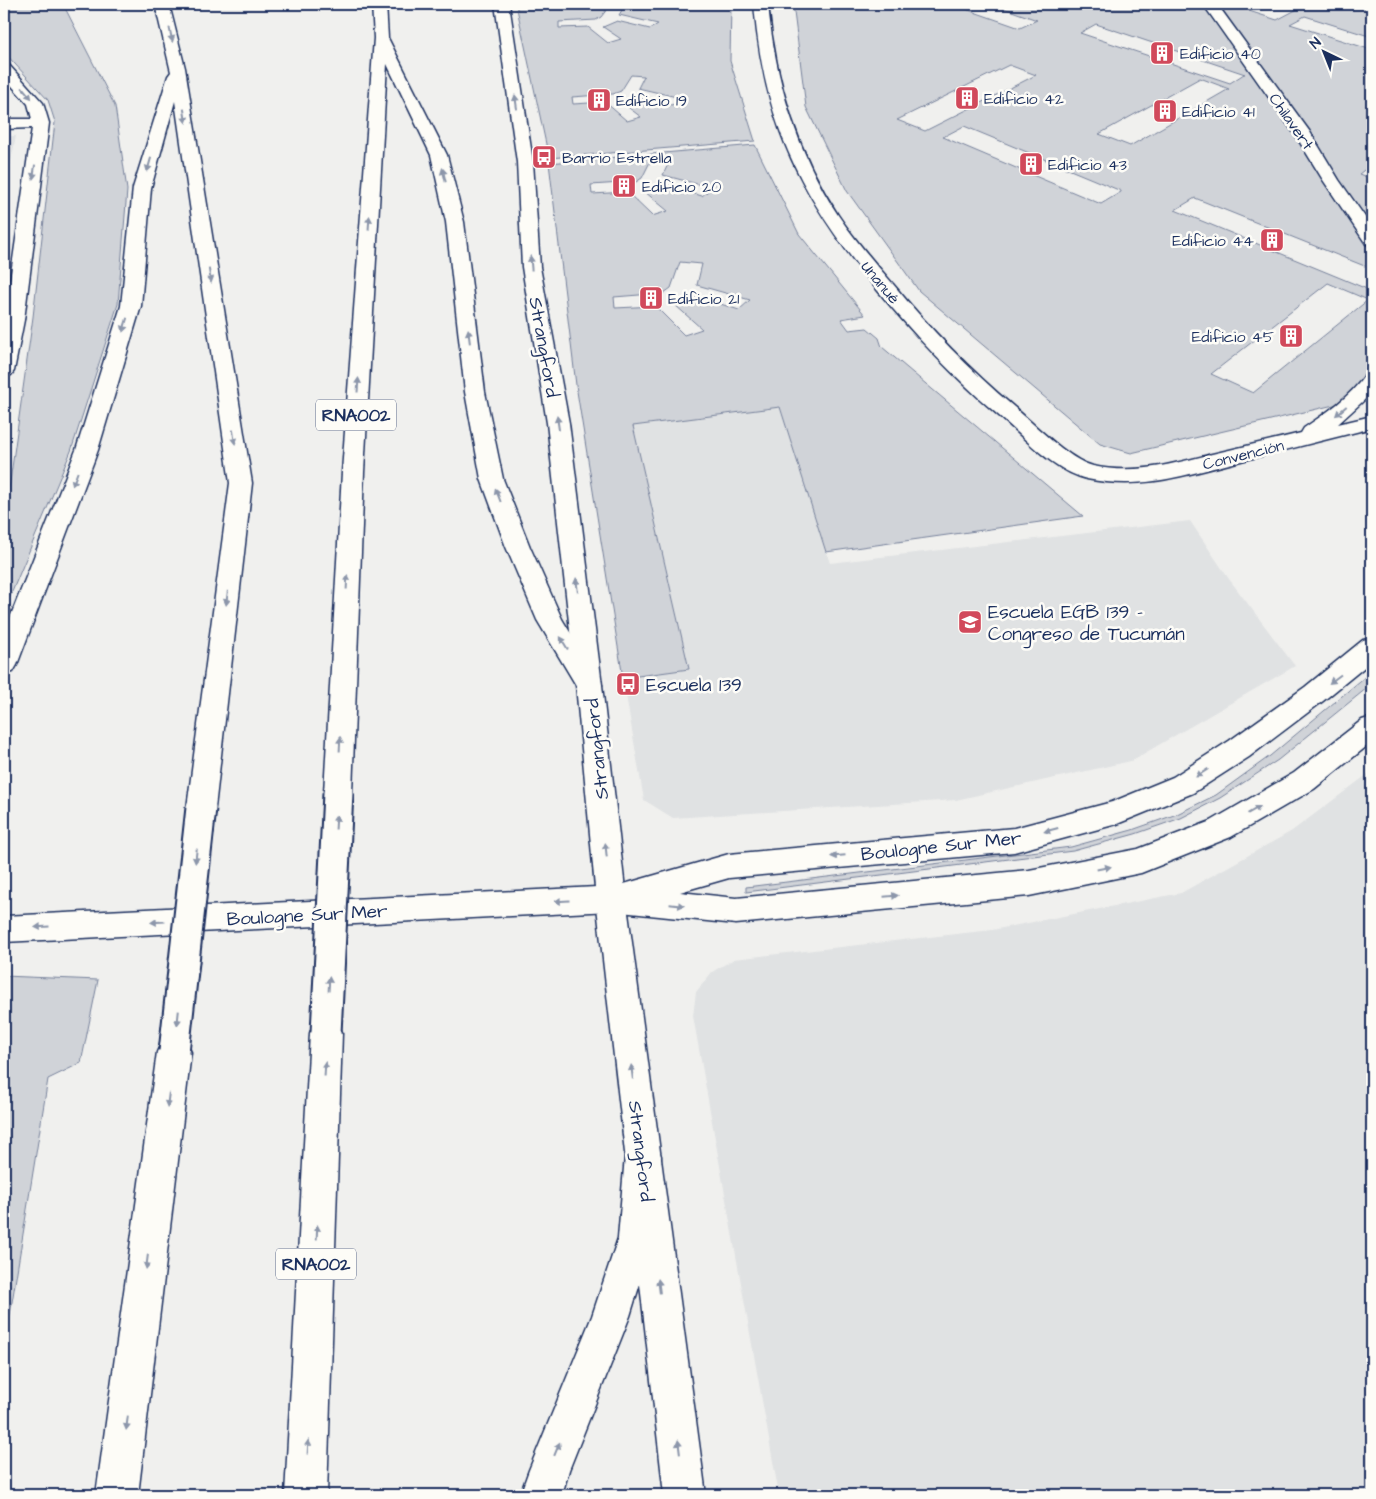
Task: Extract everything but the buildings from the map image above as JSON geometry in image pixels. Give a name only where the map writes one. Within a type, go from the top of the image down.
[{"type":"main road","points":[[118,1495],[174,1052],[201,808],[242,483],[178,68],[162,4]]},
{"type":"main road","name":"RNA002","points":[[306,1495],[353,472],[381,38],[379,4]]},
{"type":"main road","name":"Strangford","points":[[502,4],[524,162],[531,268],[558,423],[589,685],[611,898],[685,1495]]},
{"type":"main road","name":"Unanué","points":[[761,4],[767,52],[775,89],[791,140],[808,178],[841,234],[925,335],[954,363],[1068,464],[1088,472],[1114,476]]},
{"type":"main road","name":"Chilavert","points":[[1210,4],[1304,135],[1331,180],[1372,240]]},
{"type":"main road","points":[[381,38],[439,155],[455,222],[475,392],[492,479],[518,547],[550,620],[589,685]]},
{"type":"main road","points":[[4,68],[35,103],[41,123],[14,320],[4,371]]},
{"type":"main road","points":[[4,665],[86,450],[131,306],[142,188],[178,68]]},
{"type":"main road","points":[[4,124],[41,123]]},
{"type":"main road","points":[[1306,438],[1340,412],[1369,385],[1372,379]]},
{"type":"main road","name":"Convención","points":[[1114,476],[1152,476],[1372,422]]},
{"type":"main road","name":"Boulogne Sur Mer","points":[[611,898],[729,866],[1014,840],[1117,812],[1183,785],[1239,749],[1344,671],[1372,647]]},
{"type":"main road","name":"Boulogne Sur Mer","points":[[4,929],[611,898],[736,911],[1029,883],[1141,861],[1221,829],[1296,786],[1350,746],[1372,727]]},
{"type":"main road","points":[[541,1495],[556,1452],[612,1316],[636,1238],[643,1156]]},
{"type":"shaded area","points":[[4,4],[63,4],[115,106],[127,190],[118,304],[71,451],[4,611],[4,525],[33,317],[55,122],[48,100],[4,52]]},
{"type":"shaded area","points":[[516,4],[611,4],[731,4],[730,61],[755,141],[549,158]],"holes":[[[611,4],[625,5],[619,15],[658,24],[650,29],[617,21],[603,27],[621,39],[608,43],[588,27],[559,28],[559,22],[596,20],[601,17]],[[631,75],[644,76],[638,88],[681,98],[672,105],[636,96],[621,102],[641,117],[627,121],[605,102],[573,104],[572,97],[613,94],[621,91]]]},
{"type":"shaded area","points":[[793,4],[951,4],[1020,28],[1037,20],[992,4],[1263,4],[1249,11],[1277,20],[1307,4],[1372,4],[1372,37],[1305,16],[1290,24],[1372,50],[1372,164],[1359,174],[1372,179],[1372,269],[1195,198],[1175,210],[1367,289],[1372,286],[1372,396],[1131,453],[1100,444],[919,291],[847,191],[806,107]],"holes":[[[1096,24],[1245,74],[1230,83],[1080,33]],[[1009,65],[1036,75],[925,131],[897,120]],[[1200,78],[1229,89],[1130,146],[1099,134]],[[964,126],[1121,191],[1101,204],[943,137]],[[1328,283],[1368,300],[1253,393],[1211,374]]]},
{"type":"shaded area","points":[[4,136],[16,136],[4,196]]},
{"type":"shaded area","points":[[755,145],[799,234],[865,315],[841,319],[849,330],[867,328],[879,338],[882,347],[1083,516],[826,552],[780,407],[633,426],[689,669],[623,678],[576,385],[549,163]],"holes":[[[652,158],[670,160],[663,175],[712,188],[702,196],[662,184],[645,192],[668,211],[652,216],[627,192],[592,194],[591,185],[636,182],[642,178]],[[680,262],[702,264],[697,285],[750,300],[739,310],[693,295],[675,305],[702,329],[684,335],[655,306],[615,308],[614,297],[664,293],[671,288]]]},
{"type":"shaded area","name":"Escuela EGB 139 - Congreso de Tucumán","points":[[780,407],[830,563],[1190,521],[1229,579],[1295,666],[1131,761],[956,800],[673,818],[644,800],[623,678],[689,669],[632,426]]},
{"type":"shaded area","points":[[1372,671],[1372,684],[1278,760],[1220,798],[1181,818],[1135,834],[1073,851],[746,892],[746,887],[1071,847],[1132,830],[1177,814],[1216,795],[1270,756]]},
{"type":"shaded area","points":[[1372,771],[1372,1495],[779,1495],[693,1016],[696,992],[712,972],[734,959],[992,930],[1181,893],[1292,831]]},
{"type":"shaded area","points":[[4,976],[98,980],[81,1063],[48,1079],[4,1352]]},
{"type":"place","name":"Edificio 40","points":[[1162,53]]},
{"type":"place","name":"Edificio 42","points":[[967,98]]},
{"type":"place","name":"Edificio 19","points":[[599,100]]},
{"type":"place","name":"Edificio 41","points":[[1165,111]]},
{"type":"place","name":"Barrio Estrella","points":[[544,157]]},
{"type":"place","name":"Edificio 43","points":[[1031,164]]},
{"type":"place","name":"Edificio 20","points":[[624,186]]},
{"type":"place","name":"Edificio 44","points":[[1272,240]]},
{"type":"place","name":"Edificio 21","points":[[651,298]]},
{"type":"place","name":"Edificio 45","points":[[1291,336]]},
{"type":"place","name":"Escuela EGB 139 - Congreso de Tucumán","points":[[970,622]]},
{"type":"place","name":"Escuela 139","points":[[628,684]]}]
